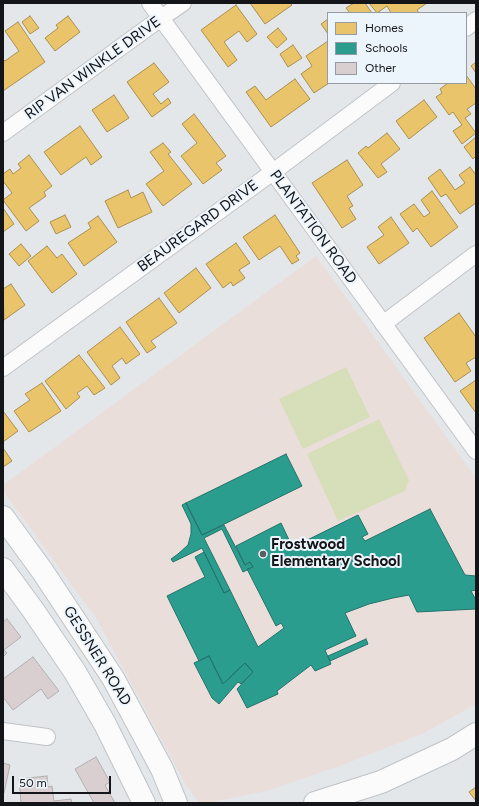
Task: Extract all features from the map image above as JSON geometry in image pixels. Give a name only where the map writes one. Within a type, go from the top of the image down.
[{"type":"main road","name":"GESSNER ROAD","points":[[3,517],[47,578],[113,678],[162,769],[176,803]]},
{"type":"main road","name":"GESSNER ROAD","points":[[3,569],[75,672],[105,724],[144,803]]},
{"type":"main road","points":[[315,803],[381,782],[452,748],[476,734]]},
{"type":"street","name":"PLANTATION ROAD","points":[[150,3],[476,451]]},
{"type":"street","name":"RIP VAN WINKLE DRIVE","points":[[3,133],[183,3]]},
{"type":"street","points":[[467,27],[476,20]]},
{"type":"street","name":"BEAUREGARD DRIVE","points":[[3,368],[273,172],[391,84]]},
{"type":"street","points":[[383,324],[476,254]]},
{"type":"street","points":[[3,731],[47,737]]},
{"type":"shaded area","name":"Frostwood Elementary School","points":[[316,256],[476,478],[476,704],[424,733],[345,764],[267,791],[208,803],[199,803],[186,785],[96,618],[3,491],[3,485]]},
{"type":"green space","points":[[346,367],[370,417],[303,449],[279,399]]},
{"type":"green space","points":[[379,419],[409,480],[405,491],[338,521],[307,454]]},
{"type":"building: Homes","points":[[250,3],[290,3],[292,5],[265,24]]},
{"type":"building: Homes","points":[[354,3],[365,3],[371,12],[349,12],[346,8]]},
{"type":"building: Homes","points":[[369,3],[427,3],[417,10],[418,12],[390,12],[387,6],[376,12]]},
{"type":"building: Homes","points":[[236,5],[257,34],[247,42],[239,31],[224,42],[237,60],[228,67],[201,30]]},
{"type":"building: Homes","points":[[30,16],[39,28],[30,34],[22,22]]},
{"type":"building: Homes","points":[[68,16],[80,32],[55,51],[45,38],[58,28],[56,25]]},
{"type":"building: Homes","points":[[327,20],[327,33],[321,24]]},
{"type":"building: Homes","points":[[18,22],[45,62],[3,91],[3,59],[5,61],[19,51],[5,31]]},
{"type":"building: Homes","points":[[278,28],[287,39],[277,48],[267,37]]},
{"type":"building: Homes","points":[[327,42],[328,84],[314,93],[301,74],[312,66],[306,56]]},
{"type":"building: Homes","points":[[293,45],[302,58],[288,67],[280,54]]},
{"type":"building: Homes","points":[[476,62],[476,73],[471,66]]},
{"type":"building: Homes","points":[[154,63],[169,82],[153,94],[161,104],[168,98],[171,103],[152,117],[127,82]]},
{"type":"building: Homes","points":[[467,76],[476,89],[476,103],[467,109],[471,114],[465,118],[476,133],[462,144],[453,131],[462,125],[453,112],[449,115],[436,97],[442,93],[440,89],[447,84],[467,84]]},
{"type":"building: Homes","points":[[295,79],[310,99],[271,127],[246,92],[255,86],[266,100]]},
{"type":"building: Homes","points":[[114,95],[129,118],[107,132],[92,110]]},
{"type":"building: Homes","points":[[424,100],[437,117],[409,139],[396,121]]},
{"type":"building: Homes","points":[[194,114],[226,156],[216,163],[222,170],[203,184],[181,156],[197,143],[182,124]]},
{"type":"building: Homes","points":[[80,126],[102,157],[91,165],[86,157],[61,175],[44,152]]},
{"type":"building: Homes","points":[[387,133],[400,149],[381,164],[387,172],[378,178],[358,153],[366,146],[368,148]]},
{"type":"building: Homes","points":[[476,137],[476,156],[473,159],[464,147]]},
{"type":"building: Homes","points":[[163,143],[171,152],[168,154],[192,184],[163,206],[146,184],[164,171],[150,152]]},
{"type":"building: Homes","points":[[29,155],[52,186],[44,192],[46,196],[29,208],[39,221],[26,231],[3,200],[12,193],[3,181],[3,174],[10,169],[13,174],[21,168],[18,164]]},
{"type":"building: Homes","points":[[347,160],[363,185],[347,196],[353,206],[349,208],[356,219],[342,228],[312,183]]},
{"type":"building: Homes","points":[[470,167],[476,175],[476,203],[460,214],[446,194],[441,197],[428,178],[440,169],[455,190],[465,183],[459,175]]},
{"type":"building: Homes","points":[[128,190],[131,198],[143,192],[152,212],[118,228],[105,201]]},
{"type":"building: Homes","points":[[432,191],[458,227],[431,247],[417,228],[413,232],[400,214],[414,204],[424,217],[430,213],[421,200]]},
{"type":"building: Homes","points":[[3,208],[14,224],[3,232]]},
{"type":"building: Homes","points":[[65,215],[71,227],[56,234],[50,222]]},
{"type":"building: Homes","points":[[275,215],[300,253],[296,256],[299,260],[292,264],[280,246],[259,260],[243,237]]},
{"type":"building: Homes","points":[[98,216],[117,242],[84,266],[68,243],[91,228],[88,223]]},
{"type":"building: Homes","points":[[391,217],[409,243],[379,264],[367,247],[384,235],[378,227]]},
{"type":"building: Homes","points":[[236,243],[250,263],[239,270],[245,278],[233,286],[231,282],[223,288],[206,264]]},
{"type":"building: Homes","points":[[21,244],[31,256],[19,266],[9,254]]},
{"type":"building: Homes","points":[[47,246],[57,258],[62,254],[77,274],[52,293],[28,261]]},
{"type":"building: Homes","points":[[196,268],[211,288],[179,313],[164,293]]},
{"type":"building: Homes","points":[[11,284],[25,305],[4,320],[3,289]]},
{"type":"building: Homes","points":[[159,298],[177,323],[151,341],[156,347],[147,353],[126,322]]},
{"type":"building: Homes","points":[[459,313],[476,337],[476,357],[466,363],[471,371],[455,382],[424,338]]},
{"type":"building: Homes","points":[[120,327],[140,354],[126,364],[122,358],[112,366],[120,378],[111,385],[87,352]]},
{"type":"building: Homes","points":[[79,355],[105,388],[94,395],[87,386],[77,393],[80,397],[66,409],[45,381]]},
{"type":"building: Homes","points":[[476,380],[476,413],[460,391]]},
{"type":"building: Homes","points":[[42,383],[61,411],[29,432],[14,411],[30,400],[25,394]]},
{"type":"building: Homes","points":[[3,411],[18,431],[3,442]]},
{"type":"building: Homes","points":[[3,448],[12,461],[3,467]]},
{"type":"building: Homes","points":[[476,787],[476,801],[469,792]]},
{"type":"building: Schools","points":[[286,454],[302,486],[202,535],[186,503]]},
{"type":"building: Schools","points":[[186,503],[202,535],[224,525],[245,565],[250,562],[253,567],[243,572],[222,529],[204,538],[230,590],[224,593],[202,548],[173,562],[171,559],[188,545],[191,534],[191,524],[182,505]]},
{"type":"building: Schools","points":[[430,509],[465,575],[476,576],[476,590],[471,591],[476,600],[476,609],[417,612],[409,595],[369,604],[345,613],[356,636],[325,650],[331,664],[315,671],[311,665],[277,691],[278,694],[247,708],[237,689],[253,672],[245,663],[223,684],[209,656],[199,661],[167,596],[205,577],[195,557],[204,552],[224,593],[230,590],[258,647],[284,628],[281,623],[276,626],[247,569],[253,567],[250,562],[245,565],[236,546],[281,523],[290,542],[285,545],[287,550],[358,515],[368,534],[362,537],[365,541]]},
{"type":"building: Schools","points":[[366,639],[368,644],[330,661],[328,656]]},
{"type":"building: Schools","points":[[209,656],[223,684],[245,663],[253,672],[241,684],[238,682],[219,704],[212,698],[194,663]]},
{"type":"building: Other","points":[[7,619],[21,637],[4,650],[7,653],[3,657],[3,622]]},
{"type":"building: Other","points":[[33,657],[59,691],[48,699],[41,689],[13,710],[3,697],[3,679]]},
{"type":"building: Other","points":[[96,757],[110,782],[105,785],[115,803],[94,803],[75,769]]},
{"type":"building: Other","points":[[3,763],[10,765],[4,793],[3,792]]},
{"type":"building: Other","points":[[47,776],[48,787],[52,786],[54,801],[71,799],[72,803],[21,803],[19,779]]},
{"type":"place","name":"Frostwood Elementary School","points":[[263,554]]}]
